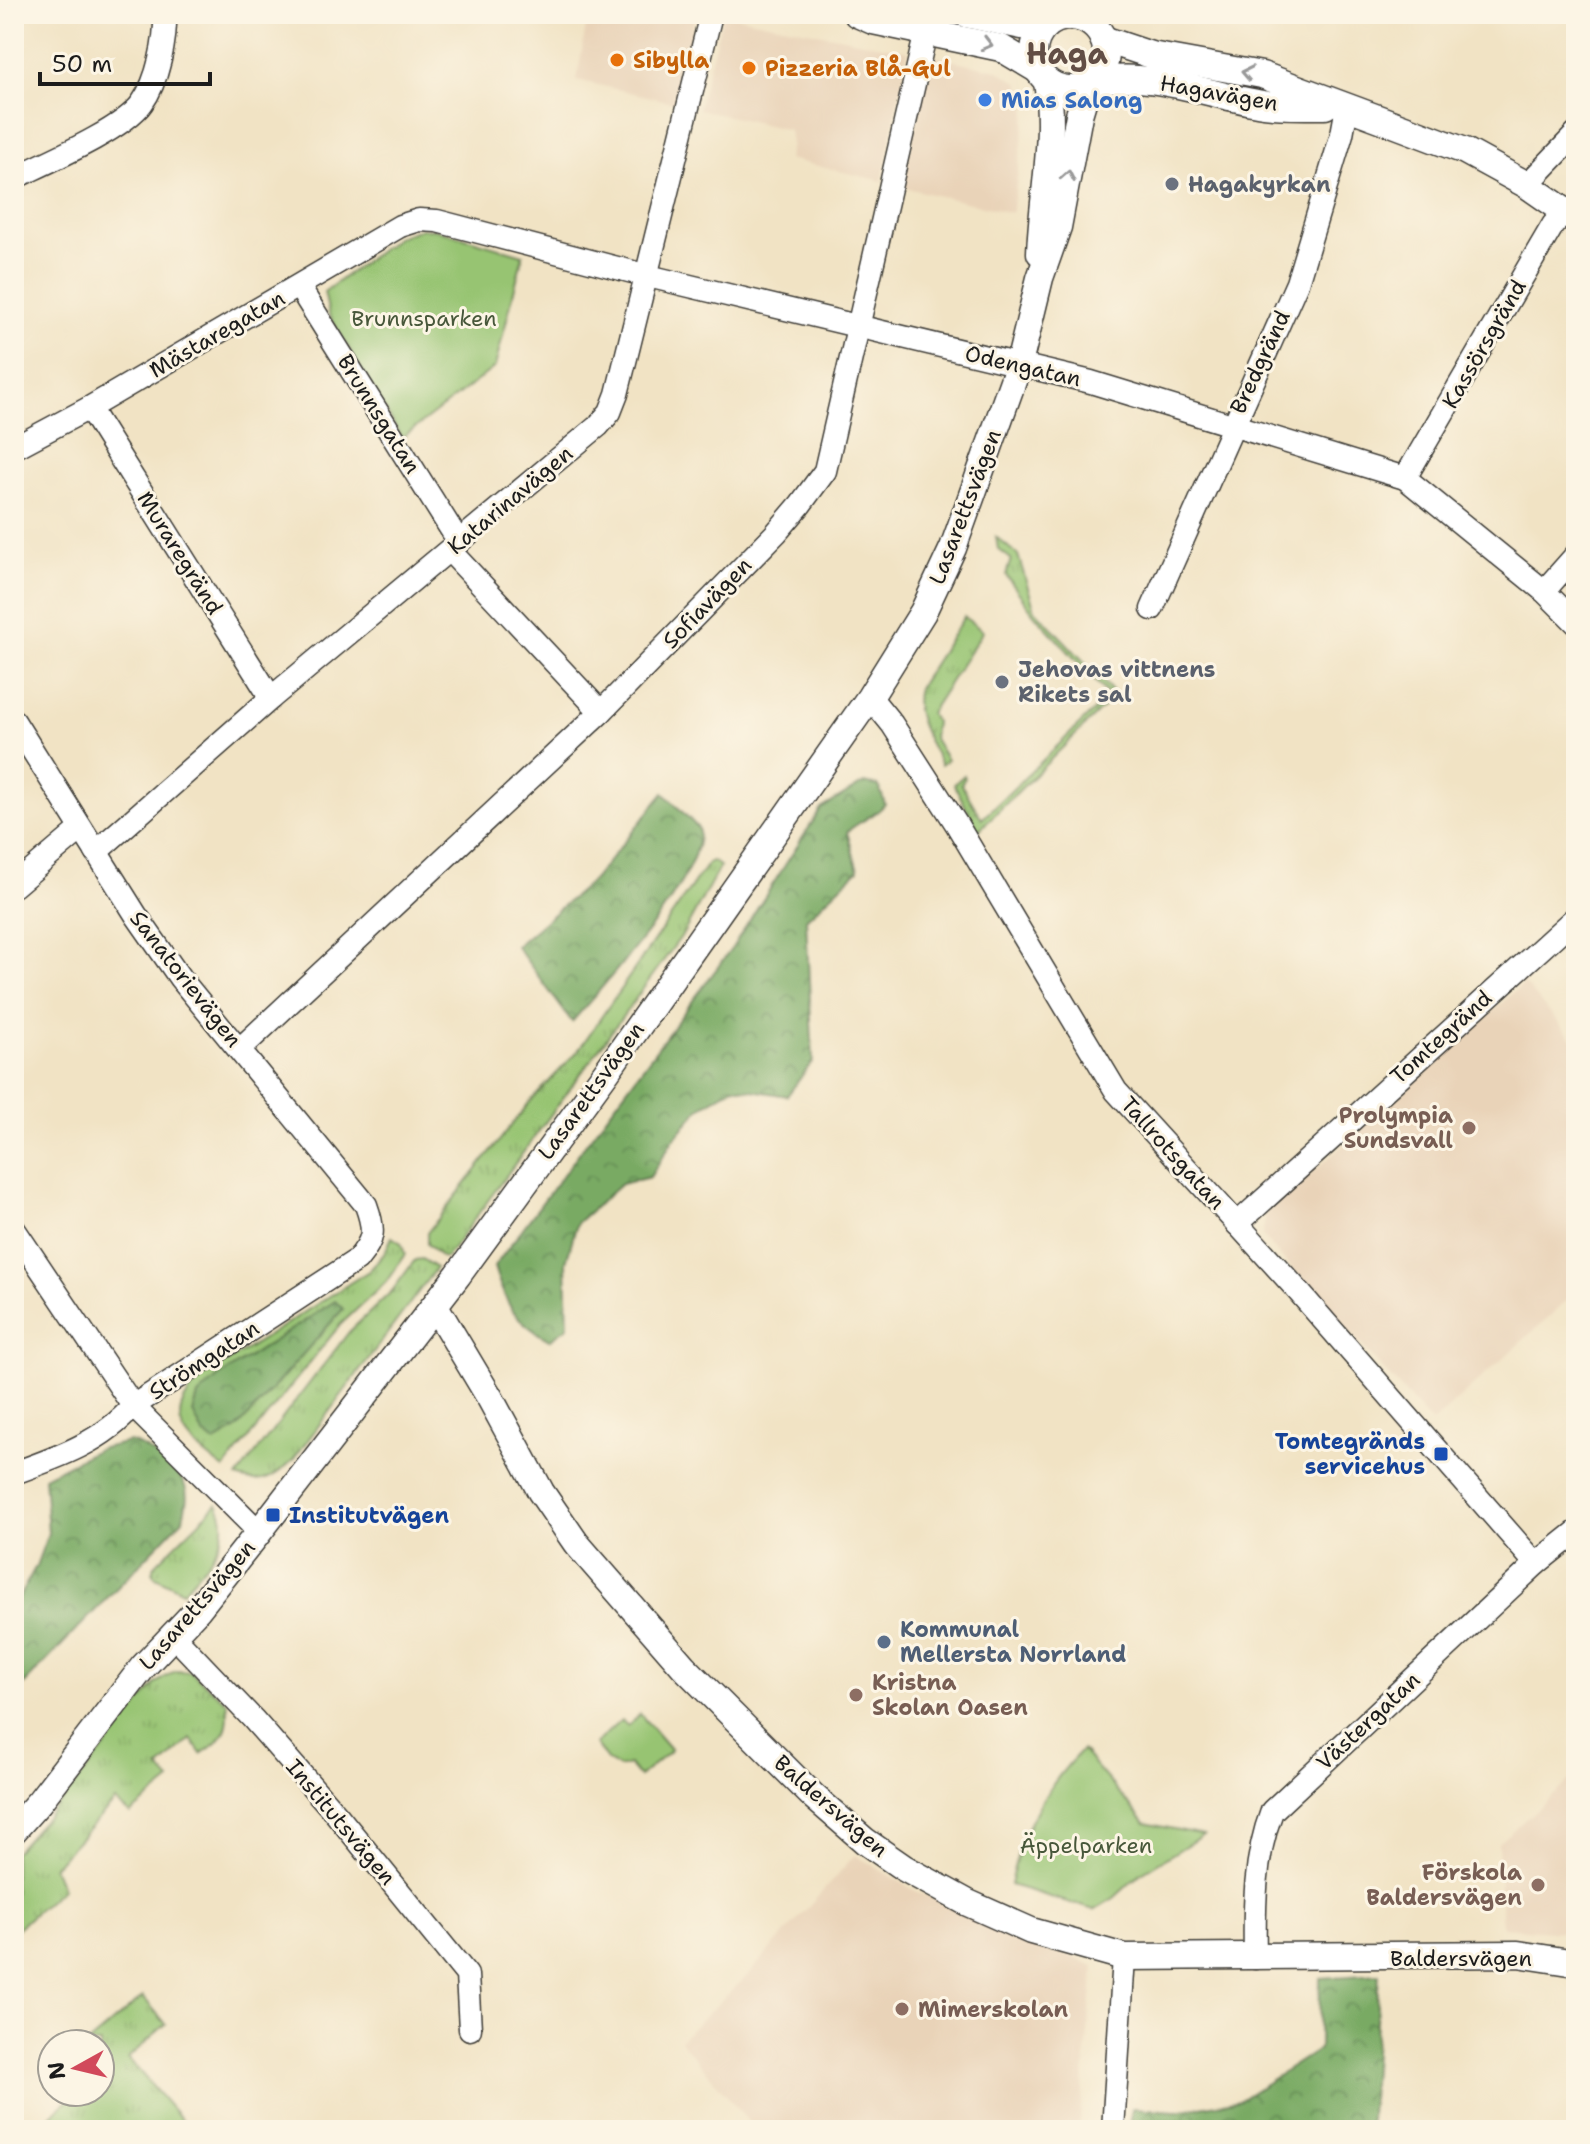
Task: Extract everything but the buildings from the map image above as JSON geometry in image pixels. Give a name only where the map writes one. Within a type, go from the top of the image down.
[{"type":"street","points":[[14,178],[111,128],[142,104],[160,62],[165,14]]},
{"type":"street","name":"Katarinavägen","points":[[96,852],[271,698],[598,426],[610,412],[648,276],[711,14]]},
{"type":"street","points":[[857,14],[873,21],[928,22],[1001,48],[1065,89],[1090,84],[1106,62],[1091,24],[1072,17],[1022,26],[966,14]]},
{"type":"street","points":[[1043,76],[1034,48],[1051,20]]},
{"type":"street","name":"Sofiavägen","points":[[240,1049],[601,712],[776,533],[825,471],[928,22]]},
{"type":"street","name":"Hagavägen","points":[[1091,24],[1151,55],[1262,75],[1465,151],[1527,185],[1571,215]]},
{"type":"street","name":"Lasarettsvägen","points":[[1040,278],[1041,211],[1052,112],[1043,76]]},
{"type":"street","name":"Hagavägen","points":[[1090,84],[1116,77],[1265,104],[1347,107]]},
{"type":"street","name":"Lasarettsvägen","points":[[14,1830],[172,1634],[198,1609],[435,1306],[607,1071],[870,697],[923,612],[953,548],[1019,364],[1040,278],[1058,227],[1079,115],[1090,84]]},
{"type":"street","name":"Bredgränd","points":[[1152,609],[1297,283],[1342,134],[1347,107]]},
{"type":"street","points":[[1527,185],[1576,134]]},
{"type":"street","name":"Kassörsgränd","points":[[1405,478],[1553,225],[1571,215]]},
{"type":"street","name":"Odengatan","points":[[419,220],[437,221],[648,276],[1019,364],[1232,424],[1405,478],[1544,591],[1576,623]]},
{"type":"street","name":"Mästaregatan","points":[[14,448],[89,408],[400,226],[419,220]]},
{"type":"street","name":"Brunnsgatan","points":[[299,287],[454,547],[601,712]]},
{"type":"street","name":"Muraregränd","points":[[89,408],[271,698]]},
{"type":"street","points":[[1544,591],[1576,555]]},
{"type":"street","name":"Tallrotsgatan","points":[[870,697],[892,724],[957,825],[1116,1091],[1417,1426],[1536,1564]]},
{"type":"street","name":"Sanatorievägen","points":[[14,721],[180,978],[366,1205],[373,1225]]},
{"type":"street","points":[[14,886],[81,829]]},
{"type":"street","name":"Tomtegränd","points":[[1237,1224],[1576,917]]},
{"type":"street","name":"Strömgatan","points":[[14,1473],[90,1442],[126,1415],[133,1406],[357,1260],[369,1246],[373,1225]]},
{"type":"street","points":[[14,1229],[133,1406],[259,1532]]},
{"type":"street","name":"Baldersvägen","points":[[435,1306],[541,1492],[576,1543],[684,1667],[813,1796],[865,1841],[904,1868],[968,1903],[1031,1931],[1124,1957],[1518,1954],[1576,1963]]},
{"type":"street","name":"Västergatan","points":[[1255,1958],[1259,1848],[1272,1811],[1536,1564],[1576,1532]]},
{"type":"street","name":"Institutsvägen","points":[[172,1634],[253,1719],[337,1815],[467,1975],[470,2029]]},
{"type":"street","points":[[1113,2130],[1124,1957]]},
{"type":"shaded area","points":[[588,14],[696,14],[676,103],[577,80]]},
{"type":"shaded area","points":[[723,14],[908,51],[882,181],[788,159],[791,144],[789,130],[698,109]]},
{"type":"shaded area","points":[[932,56],[997,70],[1019,83],[1027,107],[1012,213],[902,187]]},
{"type":"shaded area","name":"Prolympia Sundsvall","points":[[1524,983],[1576,1043],[1576,1292],[1432,1423],[1262,1236],[1266,1214]]},
{"type":"shaded area","name":"Förskola Baldersvägen","points":[[1576,1775],[1576,1933],[1502,1927],[1498,1843]]},
{"type":"shaded area","name":"Mimerskolan","points":[[855,1855],[917,1892],[1094,1966],[1079,2130],[760,2130],[750,2123],[680,2040],[746,1977]]},
{"type":"green space","name":"Brunnsparken","points":[[420,229],[435,229],[523,255],[495,367],[402,438],[329,315],[324,292],[398,237]]},
{"type":"green space","points":[[996,537],[1018,555],[1035,610],[1116,695],[978,831],[954,784],[964,775],[961,784],[982,819],[1109,696],[1034,614],[1006,575],[1011,559],[998,549]]},
{"type":"green space","points":[[964,617],[983,631],[930,713],[935,722],[933,737],[947,760],[941,765],[922,728],[916,698],[918,688]]},
{"type":"green space","points":[[864,783],[879,786],[885,804],[847,832],[858,870],[806,919],[813,1061],[787,1096],[734,1087],[700,1108],[673,1140],[650,1177],[621,1184],[577,1223],[566,1262],[568,1327],[549,1340],[527,1326],[513,1311],[494,1267],[732,948],[821,809]]},
{"type":"green space","points":[[664,793],[699,829],[696,850],[669,901],[649,929],[572,1022],[516,946],[594,879]]},
{"type":"green space","points":[[712,861],[720,866],[683,934],[446,1258],[441,1257],[427,1244],[427,1233],[529,1103],[577,1052]]},
{"type":"green space","points":[[392,1237],[401,1243],[405,1254],[386,1282],[340,1325],[224,1469],[198,1448],[189,1439],[180,1418],[189,1393],[202,1378],[370,1270],[384,1254]]},
{"type":"green space","points":[[422,1259],[436,1268],[293,1460],[267,1479],[253,1481],[237,1477],[349,1332],[392,1291],[415,1260]]},
{"type":"green space","points":[[335,1301],[343,1309],[237,1429],[215,1442],[203,1434],[193,1413],[198,1396],[217,1378]]},
{"type":"green space","points":[[130,1442],[162,1460],[182,1480],[187,1494],[183,1519],[14,1695],[14,1606],[36,1566],[48,1533],[44,1477],[98,1449]]},
{"type":"green space","points":[[217,1504],[222,1516],[221,1540],[200,1572],[183,1591],[154,1576],[152,1572],[156,1564]]},
{"type":"green space","points":[[175,1671],[191,1672],[227,1702],[228,1720],[224,1733],[201,1754],[191,1739],[159,1768],[171,1781],[130,1814],[115,1801],[53,1867],[62,1889],[14,1931],[14,1853],[75,1785],[156,1683]]},
{"type":"green space","points":[[640,1714],[671,1750],[639,1777],[629,1765],[619,1768],[608,1761],[595,1744],[621,1720],[628,1726]]},
{"type":"green space","name":"Äppelparken","points":[[1082,1750],[1145,1823],[1203,1835],[1140,1874],[1114,1898],[1094,1910],[1010,1885],[1020,1847],[1036,1812],[1057,1779]]},
{"type":"green space","points":[[1379,1974],[1369,2130],[1130,2130],[1132,2108],[1177,2111],[1240,2100],[1319,2049],[1320,1978]]},
{"type":"green space","points":[[143,1997],[166,2024],[128,2058],[190,2130],[34,2130],[60,2108],[116,2108],[116,2028],[106,2028]]},
{"type":"place","name":"Sibylla","points":[[617,60]]},
{"type":"place","name":"Pizzeria Blå-Gul","points":[[749,68]]},
{"type":"place","name":"Mias Salong","points":[[985,100]]},
{"type":"place","name":"Hagakyrkan","points":[[1172,184]]},
{"type":"place","name":"Jehovas vittnens Rikets sal","points":[[1002,682]]},
{"type":"place","name":"Prolympia Sundsvall","points":[[1469,1128]]},
{"type":"place","name":"Tomtegränds servicehus","points":[[1441,1454]]},
{"type":"place","name":"Institutvägen","points":[[273,1515]]},
{"type":"place","name":"Kommunal Mellersta Norrland","points":[[884,1642]]},
{"type":"place","name":"Kristna Skolan Oasen","points":[[856,1695]]},
{"type":"place","name":"Förskola Baldersvägen","points":[[1538,1885]]},
{"type":"place","name":"Mimerskolan","points":[[902,2009]]},
{"type":"district","name":"Haga","points":[[1067,53]]}]
